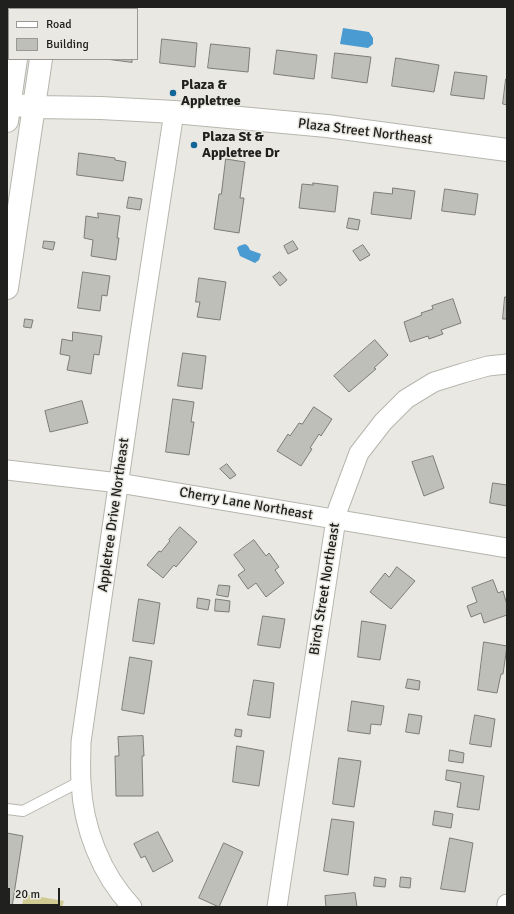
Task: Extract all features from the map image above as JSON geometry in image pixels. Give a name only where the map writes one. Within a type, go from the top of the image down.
[{"type":"main road","points":[[8,110],[16,60]]},
{"type":"main road","points":[[7,288],[40,60]]},
{"type":"main road","name":"Plaza Street Northeast","points":[[8,110],[34,107],[101,108],[174,112],[327,126],[507,150]]},
{"type":"street","name":"Appletree Drive Northeast","points":[[132,907],[120,894],[108,877],[96,850],[87,822],[81,781],[81,742],[174,112]]},
{"type":"street","name":"Birch Street Northeast","points":[[277,907],[336,519],[338,509],[359,453],[383,422],[406,399],[434,382],[488,366],[507,364]]},
{"type":"street","name":"Cherry Lane Northeast","points":[[7,470],[119,483],[507,548]]},
{"type":"lane","points":[[7,809],[23,811],[81,781]]},
{"type":"shaded area","points":[[24,894],[64,901],[62,907],[22,907]]},
{"type":"water","points":[[343,28],[369,32],[373,38],[373,44],[368,48],[340,44]]},
{"type":"water","points":[[245,244],[250,250],[261,254],[259,260],[255,263],[240,256],[237,248]]},
{"type":"building","points":[[162,39],[197,43],[195,67],[160,63]]},
{"type":"building","points":[[211,44],[250,48],[248,72],[208,68]]},
{"type":"building","points":[[277,50],[317,55],[314,79],[274,74]]},
{"type":"building","points":[[335,53],[371,57],[367,83],[332,78]]},
{"type":"building","points":[[396,58],[439,65],[434,92],[392,86]]},
{"type":"building","points":[[115,60],[132,60],[132,62]]},
{"type":"building","points":[[455,72],[487,76],[484,99],[451,95]]},
{"type":"building","points":[[507,79],[507,105],[503,104]]},
{"type":"building","points":[[79,153],[115,158],[115,160],[126,162],[123,181],[77,175]]},
{"type":"building","points":[[226,159],[245,162],[240,198],[244,198],[239,233],[214,229]]},
{"type":"building","points":[[313,183],[338,186],[335,212],[299,208],[302,184],[313,185]]},
{"type":"building","points":[[393,188],[415,191],[411,219],[371,214],[374,192],[392,194]]},
{"type":"building","points":[[445,189],[478,194],[475,215],[442,211]]},
{"type":"building","points":[[129,197],[142,199],[140,210],[127,208]]},
{"type":"building","points":[[98,213],[120,216],[116,260],[91,256],[93,240],[84,238],[86,216],[98,218]]},
{"type":"building","points":[[349,218],[360,220],[358,230],[347,228]]},
{"type":"building","points":[[44,241],[55,242],[53,250],[43,248]]},
{"type":"building","points":[[293,241],[298,249],[288,254],[284,246]]},
{"type":"building","points":[[363,245],[370,255],[360,261],[353,251]]},
{"type":"building","points":[[83,272],[110,276],[107,296],[102,295],[100,311],[78,308]]},
{"type":"building","points":[[280,272],[287,280],[280,286],[273,277]]},
{"type":"building","points":[[199,278],[226,282],[220,320],[197,317],[200,302],[196,302]]},
{"type":"building","points":[[505,297],[507,297],[507,319],[503,319]]},
{"type":"building","points":[[453,299],[461,323],[441,330],[443,334],[429,339],[428,336],[410,342],[404,322],[422,315],[421,313],[433,309],[432,306]]},
{"type":"building","points":[[25,319],[33,320],[31,328],[24,327]]},
{"type":"building","points":[[73,332],[102,336],[99,355],[94,354],[91,374],[67,370],[70,356],[60,354],[62,339],[72,341]]},
{"type":"building","points":[[375,340],[388,355],[374,368],[376,369],[349,392],[334,376]]},
{"type":"building","points":[[183,353],[206,356],[202,389],[178,386]]},
{"type":"building","points":[[173,399],[194,402],[191,422],[194,422],[189,455],[166,452]]},
{"type":"building","points":[[82,401],[88,423],[50,432],[45,411]]},
{"type":"building","points":[[314,407],[332,419],[321,436],[319,434],[310,448],[312,449],[301,466],[277,451],[288,434],[290,436],[299,423],[302,424]]},
{"type":"building","points":[[433,456],[444,488],[424,496],[412,462]]},
{"type":"building","points":[[227,464],[236,475],[230,479],[220,469]]},
{"type":"building","points":[[493,483],[507,485],[507,506],[490,503]]},
{"type":"building","points":[[180,527],[197,542],[176,567],[174,565],[163,578],[147,565],[159,551],[161,552]]},
{"type":"building","points":[[254,540],[266,556],[269,553],[279,567],[275,570],[284,583],[266,597],[256,583],[248,589],[238,575],[245,570],[234,555]]},
{"type":"building","points":[[397,567],[415,581],[391,609],[370,592],[385,573],[389,577]]},
{"type":"building","points":[[493,580],[498,593],[503,591],[507,605],[507,615],[484,623],[481,613],[471,617],[467,606],[477,602],[472,588]]},
{"type":"building","points":[[219,585],[230,586],[228,597],[217,595]]},
{"type":"building","points":[[198,598],[210,600],[208,610],[197,608]]},
{"type":"building","points":[[139,599],[160,603],[154,644],[133,641]]},
{"type":"building","points":[[216,599],[230,601],[229,612],[215,611]]},
{"type":"building","points":[[263,616],[285,619],[280,648],[258,645]]},
{"type":"building","points":[[362,621],[386,625],[380,660],[358,657]]},
{"type":"building","points":[[484,642],[507,646],[503,674],[501,674],[497,693],[478,690]]},
{"type":"building","points":[[130,657],[152,661],[144,714],[122,710]]},
{"type":"building","points":[[408,679],[420,681],[419,690],[406,688]]},
{"type":"building","points":[[254,680],[274,683],[270,718],[248,715]]},
{"type":"building","points":[[352,701],[384,706],[381,725],[371,724],[370,734],[348,731]]},
{"type":"building","points":[[409,714],[422,716],[419,734],[406,732]]},
{"type":"building","points":[[475,715],[495,719],[491,747],[470,744]]},
{"type":"building","points":[[236,729],[242,730],[241,737],[235,736]]},
{"type":"building","points":[[143,736],[143,796],[116,796],[115,756],[119,756],[118,737]]},
{"type":"building","points":[[237,746],[264,751],[259,786],[233,782]]},
{"type":"building","points":[[450,750],[464,753],[463,763],[449,761]]},
{"type":"building","points":[[339,758],[361,761],[354,807],[333,804]]},
{"type":"building","points":[[447,770],[484,776],[479,810],[457,807],[461,783],[446,780]]},
{"type":"building","points":[[435,811],[453,814],[451,828],[433,825]]},
{"type":"building","points":[[332,819],[354,822],[348,875],[324,871]]},
{"type":"building","points":[[158,832],[173,861],[153,872],[145,856],[141,858],[134,844]]},
{"type":"building","points":[[7,833],[23,836],[12,907],[7,907]]},
{"type":"building","points":[[450,838],[473,843],[465,892],[441,889]]},
{"type":"building","points":[[224,843],[243,852],[219,907],[199,898]]},
{"type":"building","points":[[375,877],[386,879],[385,887],[374,886]]},
{"type":"building","points":[[401,877],[411,878],[410,888],[400,887]]},
{"type":"building","points":[[355,893],[357,907],[326,907],[325,896]]},
{"type":"place","name":"Plaza & Appletree","points":[[173,93]]},
{"type":"place","name":"Plaza St & Appletree Dr","points":[[194,145]]}]
